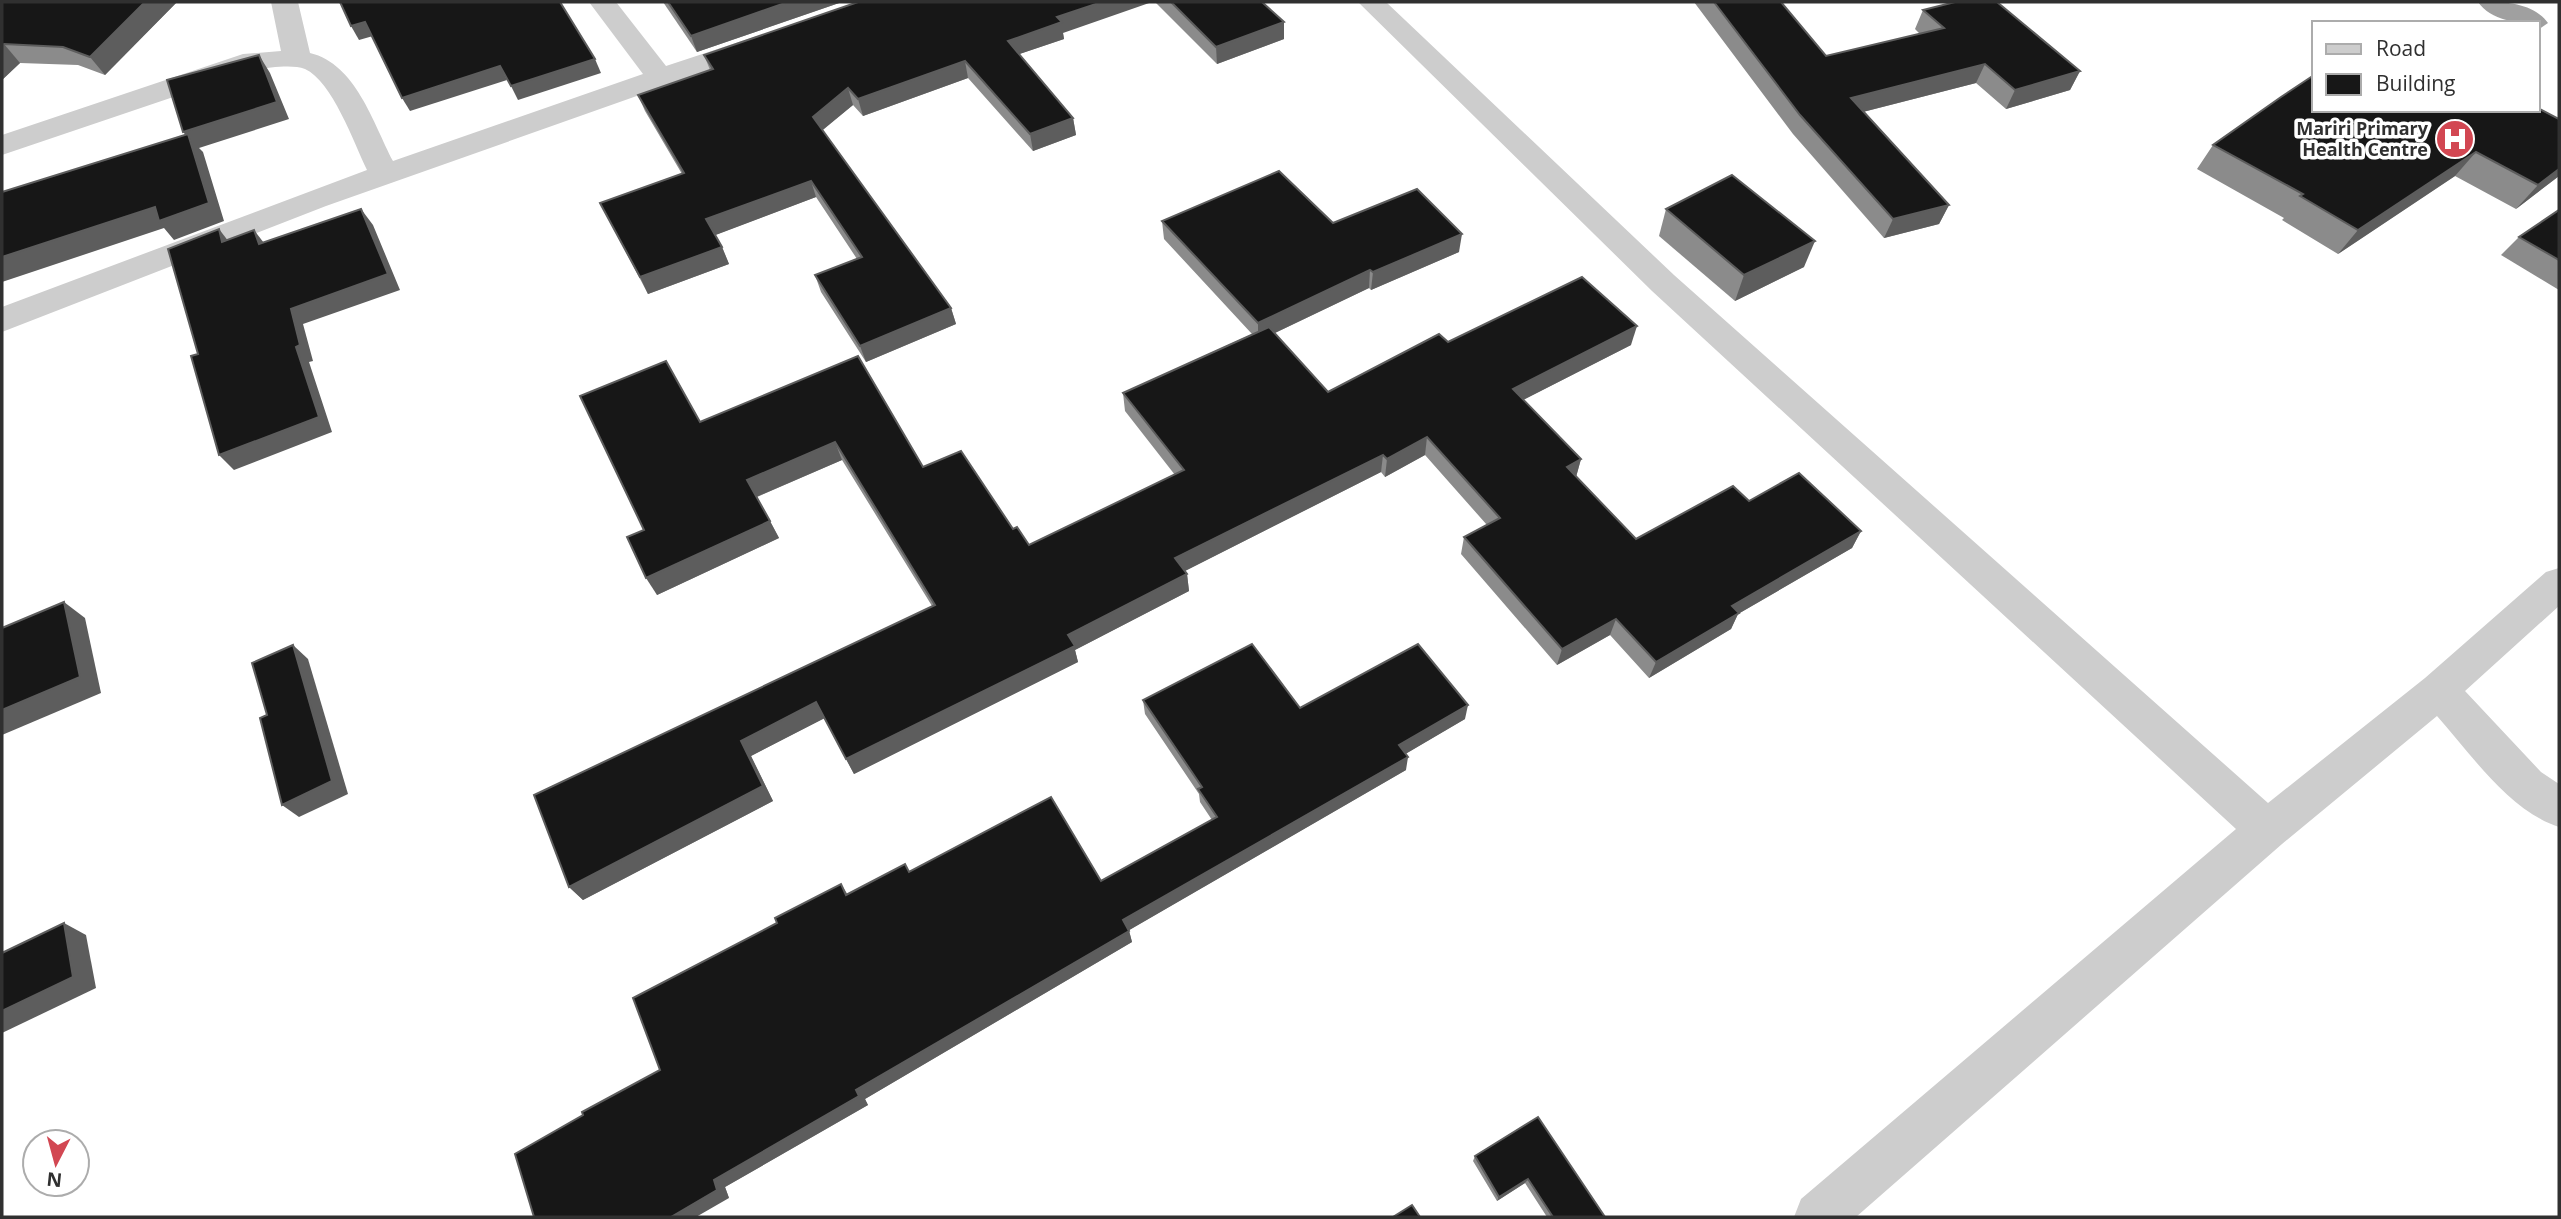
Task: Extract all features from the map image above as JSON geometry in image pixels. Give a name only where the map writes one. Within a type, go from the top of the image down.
[{"type":"highway","points":[[2492,2],[2530,21]]},
{"type":"highway","points":[[2540,26],[2559,35]]},
{"type":"street","points":[[285,2],[297,59]]},
{"type":"street","points":[[601,2],[661,79]]},
{"type":"street","points":[[1371,2],[1663,283],[2267,830]]},
{"type":"street","points":[[2,320],[385,175],[786,34]]},
{"type":"street","points":[[2,145],[253,60],[297,59],[315,62],[335,79],[385,175]]},
{"type":"street","points":[[1819,1217],[2267,830],[2439,690],[2559,583]]},
{"type":"street","points":[[2439,690],[2526,785],[2559,808]]},
{"type":"building","points":[[2,2],[145,2],[90,57],[63,47],[4,44],[2,47]]},
{"type":"building","points":[[340,2],[560,2],[595,59],[511,86],[500,66],[402,98],[365,22],[351,26]]},
{"type":"building","points":[[668,2],[788,2],[691,36]]},
{"type":"building","points":[[858,2],[1102,2],[1057,17],[1062,22],[1008,41],[1073,118],[1030,134],[965,61],[858,99],[848,88],[813,117],[951,308],[860,346],[815,275],[862,257],[811,181],[706,219],[722,247],[640,277],[600,203],[684,173],[638,95],[713,69],[704,55]]},
{"type":"building","points":[[1171,2],[1262,2],[1284,22],[1216,47]]},
{"type":"building","points":[[1714,2],[1781,2],[1826,56],[1944,28],[1923,10],[1955,2],[1997,2],[2080,71],[2015,90],[1985,64],[1851,98],[1949,205],[1893,219],[1800,115]]},
{"type":"building","points":[[259,55],[277,102],[183,132],[167,80]]},
{"type":"building","points":[[2312,76],[2312,112],[2540,112],[2540,109],[2559,119],[2559,169],[2538,185],[2476,152],[2358,230],[2300,196],[2303,194],[2213,145]]},
{"type":"building","points":[[188,134],[209,203],[159,221],[155,207],[2,257],[2,192]]},
{"type":"building","points":[[1279,171],[1333,223],[1417,189],[1462,234],[1373,272],[1370,270],[1258,323],[1162,221]]},
{"type":"building","points":[[1732,175],[1815,241],[1744,275],[1666,209]]},
{"type":"building","points":[[361,209],[388,274],[291,309],[300,345],[296,347],[319,417],[219,455],[191,356],[198,354],[168,249],[219,229],[222,242],[254,230],[259,244]]},
{"type":"building","points":[[2559,210],[2559,260],[2519,237]]},
{"type":"building","points":[[1582,277],[1637,326],[1513,389],[1581,459],[1567,467],[1636,539],[1733,486],[1749,501],[1799,473],[1861,531],[1732,606],[1739,613],[1656,662],[1616,619],[1562,649],[1464,537],[1500,518],[1427,437],[1387,459],[1383,455],[1175,558],[1187,574],[1068,635],[1075,646],[846,759],[816,702],[741,741],[763,786],[569,887],[534,795],[935,605],[835,442],[747,480],[770,521],[646,578],[627,537],[644,530],[580,396],[666,361],[700,422],[858,356],[923,467],[961,451],[1013,529],[1017,527],[1029,545],[1184,470],[1123,393],[1269,327],[1328,392],[1439,334],[1448,342]]},
{"type":"building","points":[[64,602],[80,677],[2,710],[2,628]]},
{"type":"building","points":[[1252,644],[1300,708],[1418,644],[1468,705],[1399,745],[1408,757],[1123,920],[1129,931],[856,1090],[859,1096],[714,1180],[717,1190],[671,1217],[534,1217],[515,1154],[583,1115],[582,1112],[660,1070],[633,998],[777,923],[775,918],[841,884],[846,895],[905,864],[909,872],[1051,797],[1101,881],[1217,817],[1198,789],[1202,787],[1143,700]]},
{"type":"building","points":[[293,645],[332,781],[282,805],[260,718],[267,715],[252,663]]},
{"type":"building","points":[[64,923],[73,977],[2,1011],[2,953]]},
{"type":"building","points":[[1538,1117],[1605,1217],[1553,1217],[1528,1179],[1499,1197],[1475,1156]]},
{"type":"building","points":[[1412,1205],[1420,1217],[1393,1217]]},
{"type":"place","name":"Mariri Primary Health Centre","points":[[2455,139]]}]
